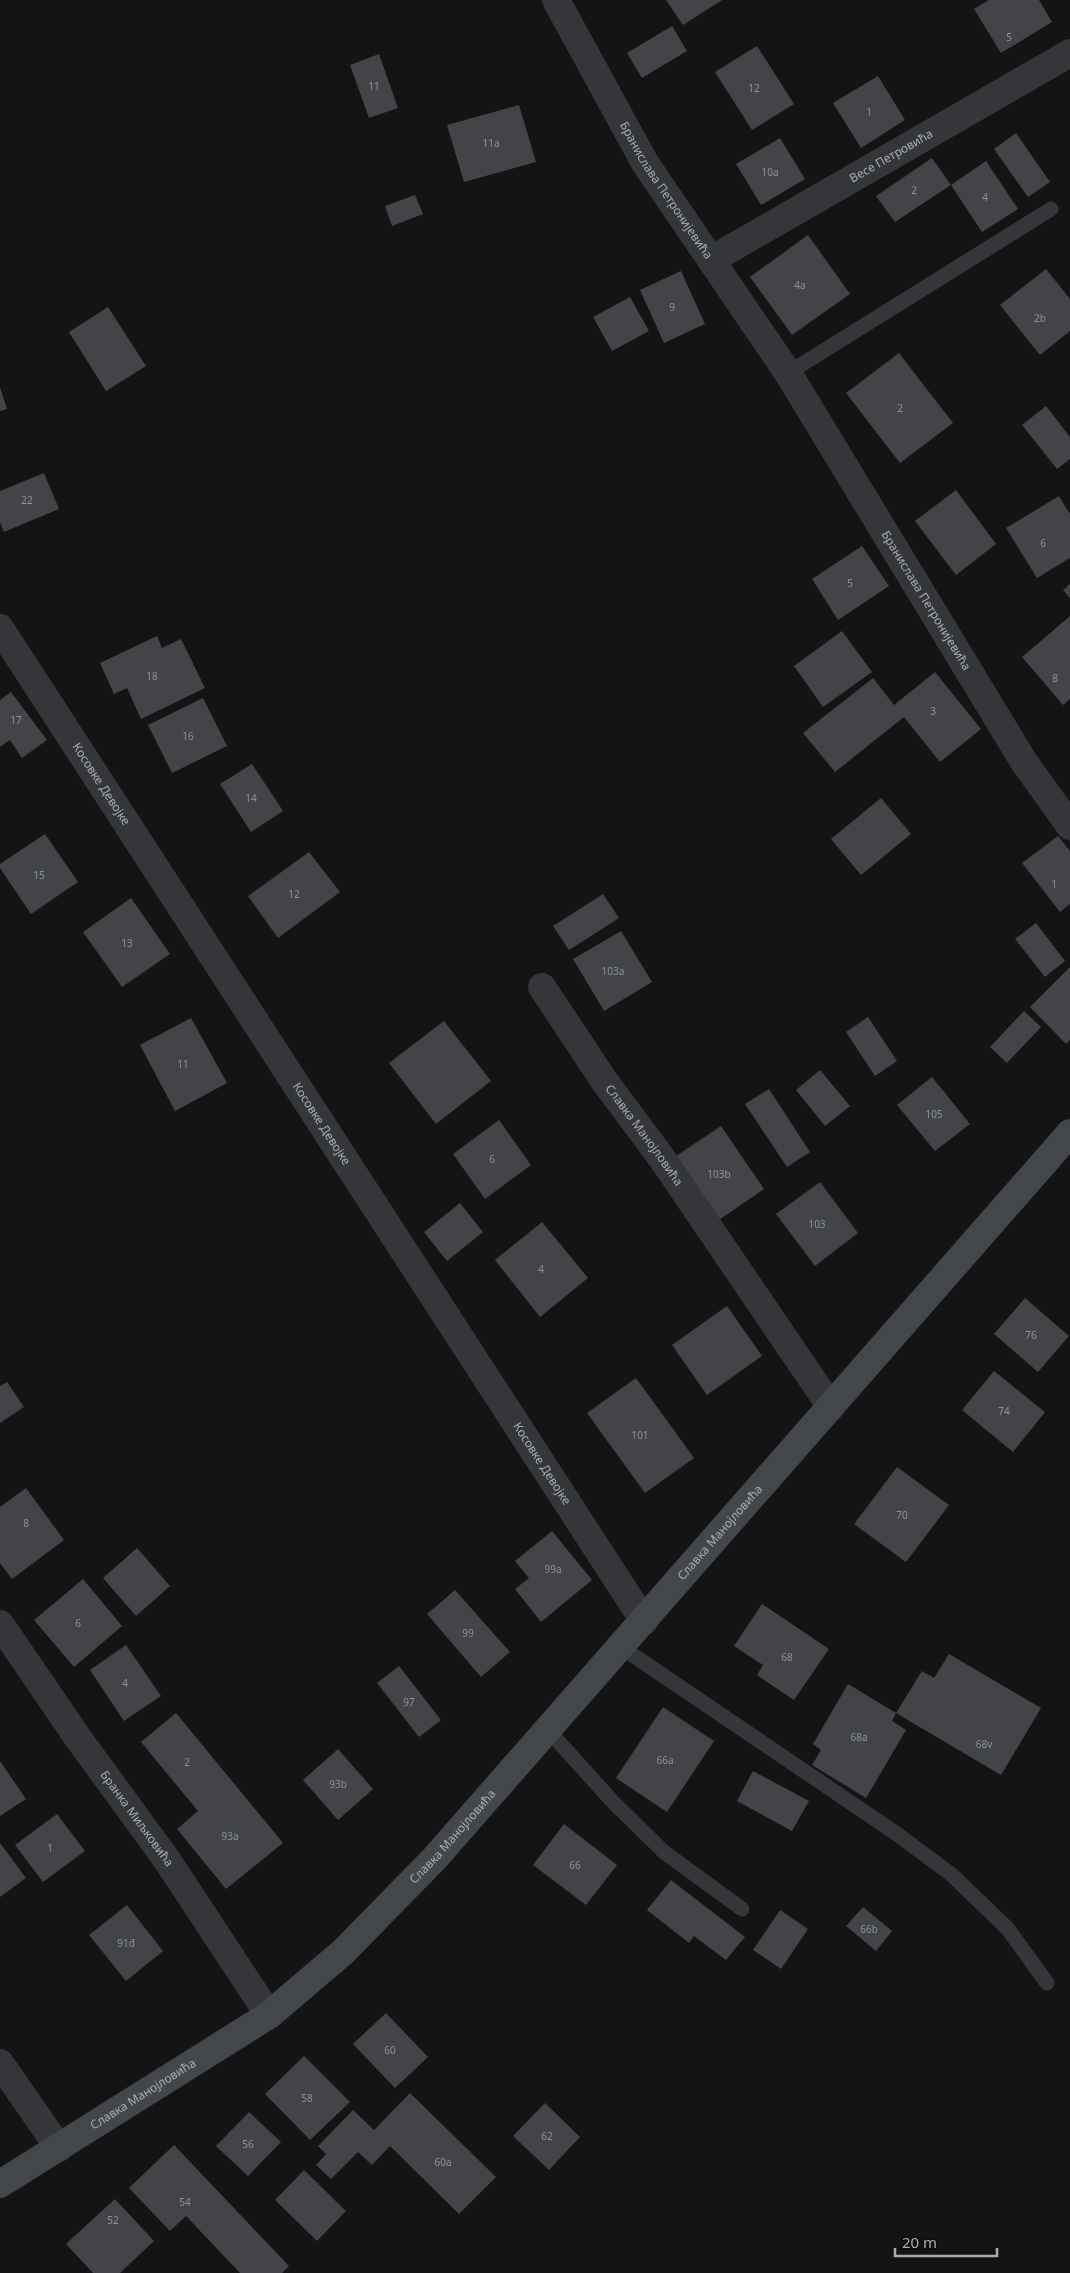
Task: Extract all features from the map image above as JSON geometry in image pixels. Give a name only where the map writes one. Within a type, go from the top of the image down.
[{"type":"main road","name":"Славка Манојловића","points":[[0,2184],[269,2015],[323,1970],[386,1910],[644,1621],[1070,1133]]},
{"type":"street","name":"Бранислава Петронијевића","points":[[556,0],[645,164],[788,373],[1024,762],[1070,826]]},
{"type":"street","name":"Весе Петровића","points":[[711,260],[1070,53]]},
{"type":"street","name":"Косовке Девојке","points":[[0,628],[644,1621]]},
{"type":"street","name":"Славка Манојловића","points":[[542,987],[831,1407]]},
{"type":"street","name":"Бранка Миљковића","points":[[0,1624],[78,1738],[166,1860],[269,2015]]},
{"type":"street","points":[[0,2062],[59,2148]]},
{"type":"lane","points":[[788,373],[1051,209]]},
{"type":"lane","points":[[620,1648],[897,1834],[952,1875],[1008,1929],[1048,1983]]},
{"type":"lane","points":[[548,1730],[613,1802],[664,1852],[742,1909]]},
{"type":"building","points":[[666,0],[722,0],[683,25]]},
{"type":"building","points":[[989,0],[1039,0],[1052,22],[1001,53],[974,9]]},
{"type":"building","points":[[672,26],[687,51],[642,78],[627,53]]},
{"type":"building","points":[[757,46],[794,104],[752,130],[715,72]]},
{"type":"building","points":[[379,54],[398,108],[369,118],[350,65]]},
{"type":"building","points":[[878,76],[905,120],[861,148],[833,103]]},
{"type":"building","points":[[519,105],[536,162],[464,182],[447,125]]},
{"type":"building","points":[[1016,133],[1050,182],[1028,197],[994,149]]},
{"type":"building","points":[[780,138],[805,179],[761,205],[736,164]]},
{"type":"building","points":[[932,158],[951,185],[895,222],[876,196]]},
{"type":"building","points":[[986,161],[1018,209],[982,232],[951,185]]},
{"type":"building","points":[[415,195],[423,214],[392,226],[385,206]]},
{"type":"building","points":[[808,235],[850,294],[792,335],[750,277]]},
{"type":"building","points":[[1046,269],[1070,299],[1070,331],[1040,355],[1000,305]]},
{"type":"building","points":[[681,271],[705,324],[664,343],[640,290]]},
{"type":"building","points":[[630,297],[649,331],[612,351],[593,317]]},
{"type":"building","points":[[108,307],[146,366],[106,391],[69,332]]},
{"type":"building","points":[[899,353],[953,423],[900,463],[846,393]]},
{"type":"building","points":[[0,387],[7,409],[0,411]]},
{"type":"building","points":[[1046,406],[1070,437],[1070,459],[1057,469],[1022,425]]},
{"type":"building","points":[[44,473],[59,509],[4,532],[0,522],[0,491]]},
{"type":"building","points":[[956,490],[996,544],[956,575],[915,521]]},
{"type":"building","points":[[1059,496],[1070,514],[1070,558],[1037,578],[1006,528]]},
{"type":"building","points":[[862,546],[889,586],[838,620],[812,579]]},
{"type":"building","points":[[1070,584],[1070,598],[1063,590]]},
{"type":"building","points":[[1070,616],[1070,699],[1063,705],[1022,657]]},
{"type":"building","points":[[842,631],[872,672],[823,707],[794,666]]},
{"type":"building","points":[[157,636],[162,648],[181,639],[205,688],[141,719],[127,688],[114,694],[100,663]]},
{"type":"building","points":[[935,672],[981,729],[940,762],[904,717],[835,772],[803,733],[873,678],[894,705]]},
{"type":"building","points":[[11,692],[47,740],[22,758],[10,740],[0,747],[0,700]]},
{"type":"building","points":[[203,698],[227,746],[172,773],[148,725]]},
{"type":"building","points":[[252,764],[283,811],[251,832],[220,784]]},
{"type":"building","points":[[881,798],[911,834],[861,875],[831,839]]},
{"type":"building","points":[[45,834],[78,882],[31,914],[0,868],[0,864]]},
{"type":"building","points":[[1058,836],[1070,851],[1070,904],[1060,912],[1022,863]]},
{"type":"building","points":[[309,852],[340,892],[278,938],[248,896]]},
{"type":"building","points":[[603,894],[619,918],[569,950],[553,926]]},
{"type":"building","points":[[131,898],[170,954],[122,987],[83,932]]},
{"type":"building","points":[[1036,923],[1065,961],[1045,977],[1015,939]]},
{"type":"building","points":[[621,931],[652,982],[604,1011],[573,959]]},
{"type":"building","points":[[1070,967],[1070,1040],[1066,1044],[1030,1007]]},
{"type":"building","points":[[1024,1011],[1041,1027],[1007,1063],[990,1047]]},
{"type":"building","points":[[868,1017],[897,1061],[875,1076],[846,1032]]},
{"type":"building","points":[[191,1018],[227,1083],[175,1111],[140,1045]]},
{"type":"building","points":[[444,1021],[491,1081],[436,1124],[389,1063]]},
{"type":"building","points":[[820,1070],[850,1106],[825,1126],[796,1090]]},
{"type":"building","points":[[932,1077],[970,1124],[935,1151],[897,1105]]},
{"type":"building","points":[[769,1089],[810,1152],[787,1167],[745,1104]]},
{"type":"building","points":[[499,1120],[531,1165],[485,1199],[453,1154]]},
{"type":"building","points":[[721,1126],[764,1189],[716,1222],[673,1158]]},
{"type":"building","points":[[820,1182],[858,1233],[815,1266],[776,1214]]},
{"type":"building","points":[[460,1203],[483,1232],[447,1261],[424,1232]]},
{"type":"building","points":[[542,1222],[588,1278],[540,1317],[495,1260]]},
{"type":"building","points":[[1025,1298],[1069,1336],[1038,1372],[994,1334]]},
{"type":"building","points":[[727,1306],[762,1356],[707,1395],[672,1345]]},
{"type":"building","points":[[994,1371],[1045,1412],[1013,1452],[962,1410]]},
{"type":"building","points":[[636,1378],[694,1458],[645,1493],[587,1413]]},
{"type":"building","points":[[7,1382],[24,1407],[0,1423],[0,1386]]},
{"type":"building","points":[[897,1467],[949,1505],[906,1562],[854,1524]]},
{"type":"building","points":[[26,1488],[64,1540],[12,1579],[0,1563],[0,1507]]},
{"type":"building","points":[[552,1531],[592,1580],[541,1622],[515,1589],[529,1578],[515,1561]]},
{"type":"building","points":[[137,1548],[170,1586],[136,1616],[103,1578]]},
{"type":"building","points":[[83,1579],[122,1626],[74,1667],[34,1620]]},
{"type":"building","points":[[455,1590],[510,1652],[481,1677],[427,1614]]},
{"type":"building","points":[[762,1604],[829,1649],[794,1700],[757,1675],[763,1665],[734,1646]]},
{"type":"building","points":[[126,1645],[161,1696],[124,1721],[90,1670]]},
{"type":"building","points":[[949,1654],[1041,1708],[1001,1775],[896,1713],[922,1671],[934,1678]]},
{"type":"building","points":[[399,1666],[441,1720],[419,1737],[377,1683]]},
{"type":"building","points":[[848,1684],[896,1713],[892,1721],[906,1730],[866,1798],[812,1765],[821,1750],[813,1744]]},
{"type":"building","points":[[663,1707],[714,1741],[667,1812],[616,1778]]},
{"type":"building","points":[[176,1713],[283,1843],[226,1889],[177,1829],[198,1811],[141,1742]]},
{"type":"building","points":[[338,1749],[373,1789],[338,1820],[303,1780]]},
{"type":"building","points":[[0,1761],[26,1799],[0,1816]]},
{"type":"building","points":[[753,1771],[809,1801],[792,1831],[737,1801]]},
{"type":"building","points":[[57,1814],[85,1851],[43,1882],[15,1845]]},
{"type":"building","points":[[564,1824],[617,1865],[586,1905],[533,1865]]},
{"type":"building","points":[[0,1843],[26,1878],[0,1897]]},
{"type":"building","points":[[671,1880],[745,1937],[726,1960],[694,1936],[689,1943],[647,1910]]},
{"type":"building","points":[[127,1905],[163,1951],[126,1981],[89,1935]]},
{"type":"building","points":[[863,1907],[892,1931],[876,1951],[846,1926]]},
{"type":"building","points":[[780,1910],[808,1929],[781,1969],[753,1950]]},
{"type":"building","points":[[386,2013],[428,2057],[395,2088],[353,2044]]},
{"type":"building","points":[[304,2056],[350,2102],[310,2140],[265,2094]]},
{"type":"building","points":[[410,2093],[496,2177],[459,2214],[390,2146],[372,2165],[358,2152],[331,2179],[316,2165],[326,2154],[318,2146],[353,2110],[374,2130]]},
{"type":"building","points":[[545,2103],[580,2137],[549,2170],[513,2136]]},
{"type":"building","points":[[249,2112],[281,2142],[248,2176],[216,2146]]},
{"type":"building","points":[[174,2145],[289,2266],[282,2273],[240,2273],[186,2216],[170,2231],[129,2188]]},
{"type":"building","points":[[304,2170],[346,2211],[317,2241],[275,2200]]},
{"type":"building","points":[[115,2199],[154,2241],[120,2273],[93,2273],[66,2244]]}]
